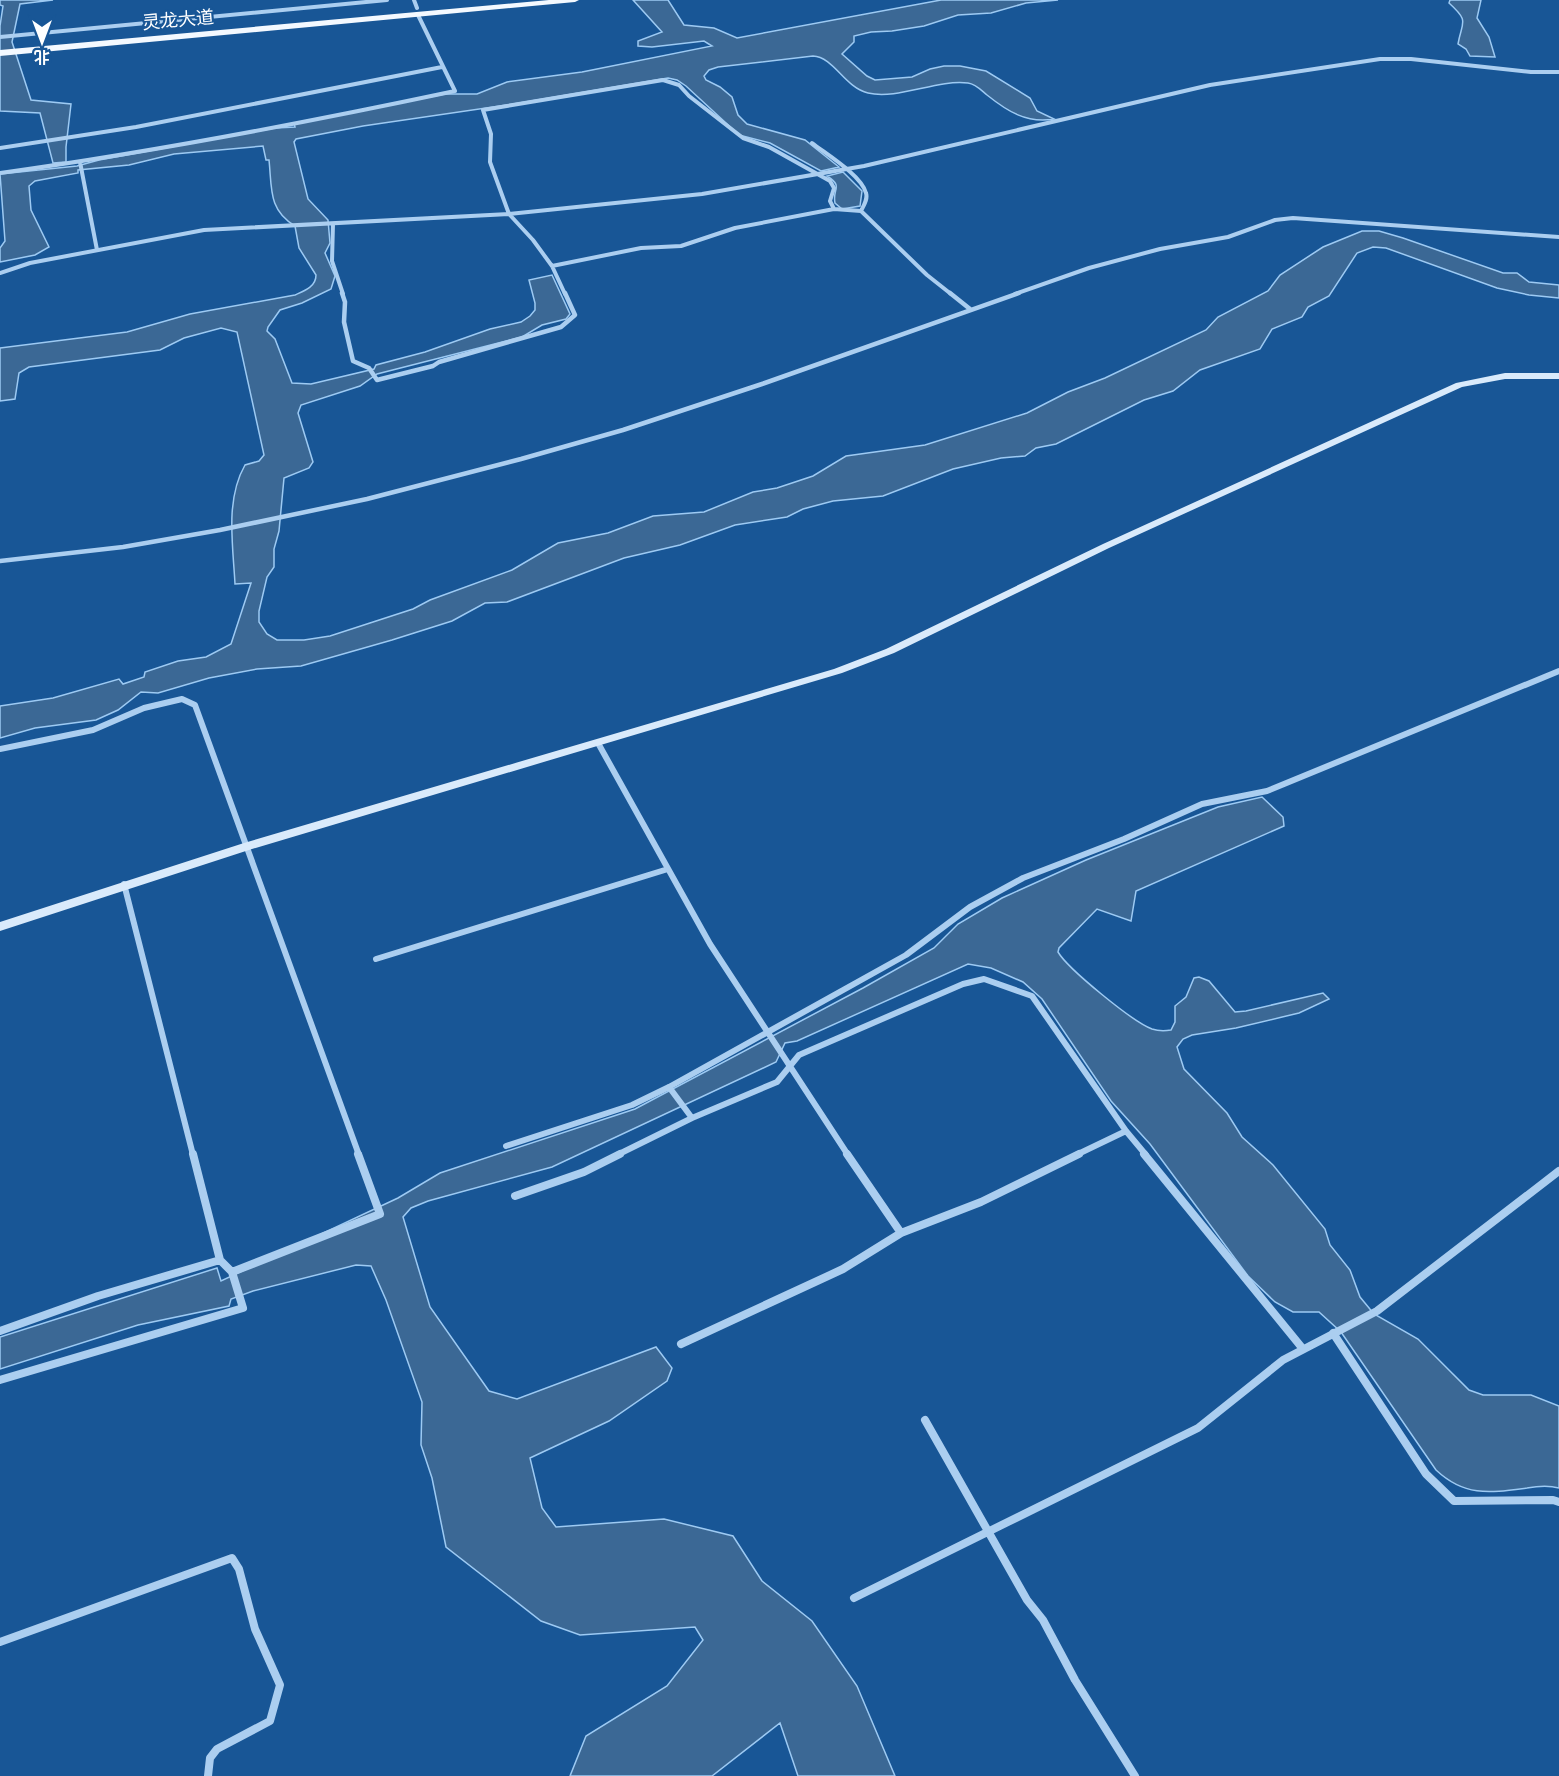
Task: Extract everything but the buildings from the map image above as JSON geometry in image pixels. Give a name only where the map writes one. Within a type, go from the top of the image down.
[{"type":"main road","name":"灵龙大道","points":[[0,53],[31,47],[508,0]]},
{"type":"main road","name":"灵龙大道","points":[[416,8],[575,0]]},
{"type":"main road","name":"灵龙大道","points":[[0,47],[31,47]]},
{"type":"street","points":[[0,37],[387,0]]},
{"type":"street","points":[[0,172],[80,163],[357,112],[455,91],[416,8]]},
{"type":"street","points":[[0,273],[23,265],[204,230],[509,214],[671,198],[820,175],[1174,92],[1248,78],[1380,59],[1411,59],[1532,72],[1559,72]]},
{"type":"street","points":[[0,148],[72,138],[442,67]]},
{"type":"street","points":[[332,224],[332,261],[345,302],[344,322],[353,361],[369,368],[377,380],[542,334],[566,325],[575,315],[552,266],[533,240],[509,214],[490,162],[491,134],[483,110],[657,81],[678,82],[689,96],[743,138],[769,147],[834,185],[830,201],[834,209]]},
{"type":"street","points":[[812,143],[845,169],[866,192],[867,197],[861,211]]},
{"type":"street","points":[[80,163],[97,250]]},
{"type":"street","points":[[552,266],[641,248],[681,246],[735,228],[834,209],[861,211],[927,275],[970,309]]},
{"type":"street","points":[[0,561],[123,547],[220,530],[367,499],[623,430],[762,384],[1107,262],[1160,249],[1228,237],[1284,218],[1559,237]]},
{"type":"street","points":[[0,927],[124,884],[837,670],[890,651],[1106,546],[1459,385],[1505,376],[1559,376]]},
{"type":"street","points":[[506,1146],[632,1105],[669,1087],[906,955],[970,907],[1023,878],[1125,839],[1202,804],[1267,791],[1559,671]]},
{"type":"street","points":[[0,749],[93,730],[144,708],[182,699],[195,705],[380,1214],[232,1272]]},
{"type":"street","points":[[598,743],[727,971],[767,1031],[787,1067],[901,1233]]},
{"type":"street","points":[[376,959],[668,868]]},
{"type":"street","points":[[0,1380],[243,1308],[232,1272],[220,1260],[124,884]]},
{"type":"street","points":[[515,1196],[584,1172],[692,1118],[777,1082],[799,1055],[963,984],[984,979],[1032,996],[1126,1131],[1303,1350]]},
{"type":"street","points":[[669,1087],[692,1118]]},
{"type":"street","points":[[681,1344],[843,1269],[901,1233],[981,1202],[1126,1131]]},
{"type":"street","points":[[854,1598],[1198,1428],[1283,1360],[1377,1311],[1559,1171]]},
{"type":"street","points":[[0,1331],[98,1296],[220,1260]]},
{"type":"street","points":[[1333,1333],[1426,1474],[1454,1501],[1553,1500],[1559,1502]]},
{"type":"street","points":[[925,1420],[1027,1600],[1043,1620],[1075,1680],[1135,1776]]},
{"type":"street","points":[[0,1641],[232,1558],[239,1569],[255,1629],[280,1685],[270,1721],[217,1749],[210,1758],[208,1776]]},
{"type":"water","points":[[0,0],[53,0],[20,4],[12,42],[31,100],[71,104],[66,162],[53,163],[40,113],[0,111],[0,26],[3,6],[0,5]]},
{"type":"water","points":[[633,0],[668,0],[684,25],[714,28],[737,38],[941,0],[1058,0],[1026,3],[991,13],[958,15],[924,26],[854,36],[854,42],[842,54],[867,76],[875,80],[912,77],[944,66],[960,66],[986,71],[1030,98],[1037,111],[1054,119],[1035,120],[1018,115],[968,83],[944,84],[892,94],[868,93],[852,85],[827,61],[813,56],[718,67],[709,70],[704,76],[706,80],[720,87],[732,97],[738,115],[747,124],[805,140],[839,167],[821,171],[770,143],[739,135],[686,86],[677,80],[668,78],[363,126],[296,139],[294,142],[308,199],[328,220],[330,243],[325,253],[335,276],[331,289],[302,303],[280,310],[268,327],[267,331],[275,339],[292,383],[311,384],[374,369],[376,365],[425,352],[490,329],[521,322],[535,310],[529,280],[552,275],[570,314],[566,319],[542,325],[522,337],[377,374],[360,386],[301,405],[298,413],[313,462],[309,468],[284,478],[279,531],[274,549],[274,567],[267,577],[259,611],[259,622],[267,634],[277,640],[304,640],[330,636],[413,609],[430,600],[512,570],[558,543],[608,533],[653,516],[704,512],[753,492],[777,488],[813,476],[846,456],[925,445],[1027,413],[1068,392],[1105,378],[1206,330],[1218,317],[1268,291],[1280,275],[1323,247],[1362,231],[1379,231],[1403,238],[1503,273],[1517,273],[1529,282],[1559,285],[1559,298],[1529,295],[1497,288],[1386,248],[1373,247],[1357,253],[1329,296],[1308,307],[1302,317],[1272,329],[1260,349],[1200,370],[1173,391],[1144,400],[1056,444],[1036,448],[1025,456],[1001,458],[953,469],[883,496],[833,501],[803,509],[787,517],[735,525],[680,545],[624,558],[507,602],[485,603],[452,621],[301,666],[257,669],[209,678],[158,693],[141,692],[118,710],[96,720],[35,728],[0,738],[0,706],[53,698],[119,679],[123,684],[144,677],[145,672],[178,661],[206,657],[231,644],[251,583],[235,584],[232,523],[235,493],[245,465],[259,461],[264,455],[237,332],[221,328],[184,338],[160,350],[29,367],[19,373],[15,399],[0,401],[0,348],[127,332],[190,314],[295,295],[312,286],[316,275],[299,248],[295,226],[280,213],[273,198],[269,160],[266,160],[263,146],[174,154],[129,165],[78,170],[78,173],[35,181],[29,186],[31,210],[49,247],[35,255],[0,262],[0,248],[5,241],[0,174],[77,166],[275,128],[295,127],[294,123],[445,94],[477,94],[507,82],[582,72],[712,46],[704,41],[652,47],[638,46],[638,41],[662,32]]},
{"type":"water","points":[[1450,0],[1481,0],[1477,18],[1489,37],[1495,57],[1470,56],[1466,49],[1458,44],[1463,22],[1460,14],[1449,3]]},
{"type":"water","points":[[843,172],[862,191],[860,206],[842,209],[835,203],[836,185],[827,176]]},
{"type":"water","points":[[1262,797],[1283,817],[1284,826],[1136,891],[1131,921],[1097,909],[1059,948],[1058,952],[1074,970],[1102,994],[1143,1024],[1157,1030],[1171,1030],[1175,1022],[1175,1006],[1186,997],[1194,978],[1199,977],[1209,981],[1235,1012],[1323,993],[1329,999],[1299,1013],[1236,1028],[1192,1035],[1183,1039],[1177,1047],[1184,1069],[1227,1113],[1242,1137],[1273,1165],[1325,1229],[1330,1245],[1350,1270],[1360,1297],[1374,1314],[1418,1339],[1469,1390],[1483,1395],[1531,1395],[1559,1406],[1559,1488],[1543,1486],[1489,1492],[1478,1491],[1457,1485],[1436,1470],[1341,1332],[1319,1312],[1293,1312],[1275,1302],[1248,1276],[1150,1144],[1111,1101],[1042,999],[1023,982],[991,968],[968,964],[797,1041],[785,1043],[776,1062],[552,1167],[428,1201],[411,1208],[403,1217],[430,1307],[489,1391],[517,1399],[656,1347],[672,1368],[667,1381],[609,1421],[530,1458],[542,1508],[556,1527],[664,1519],[733,1536],[762,1581],[812,1621],[857,1686],[895,1776],[798,1776],[780,1723],[712,1776],[570,1776],[586,1736],[667,1686],[703,1640],[695,1627],[580,1635],[541,1621],[446,1547],[432,1478],[421,1445],[422,1402],[386,1300],[371,1266],[356,1265],[253,1291],[231,1299],[229,1306],[138,1325],[0,1369],[0,1337],[217,1268],[221,1281],[398,1198],[440,1173],[635,1109],[934,948],[958,924],[1002,898],[1086,860],[1218,807]]}]
